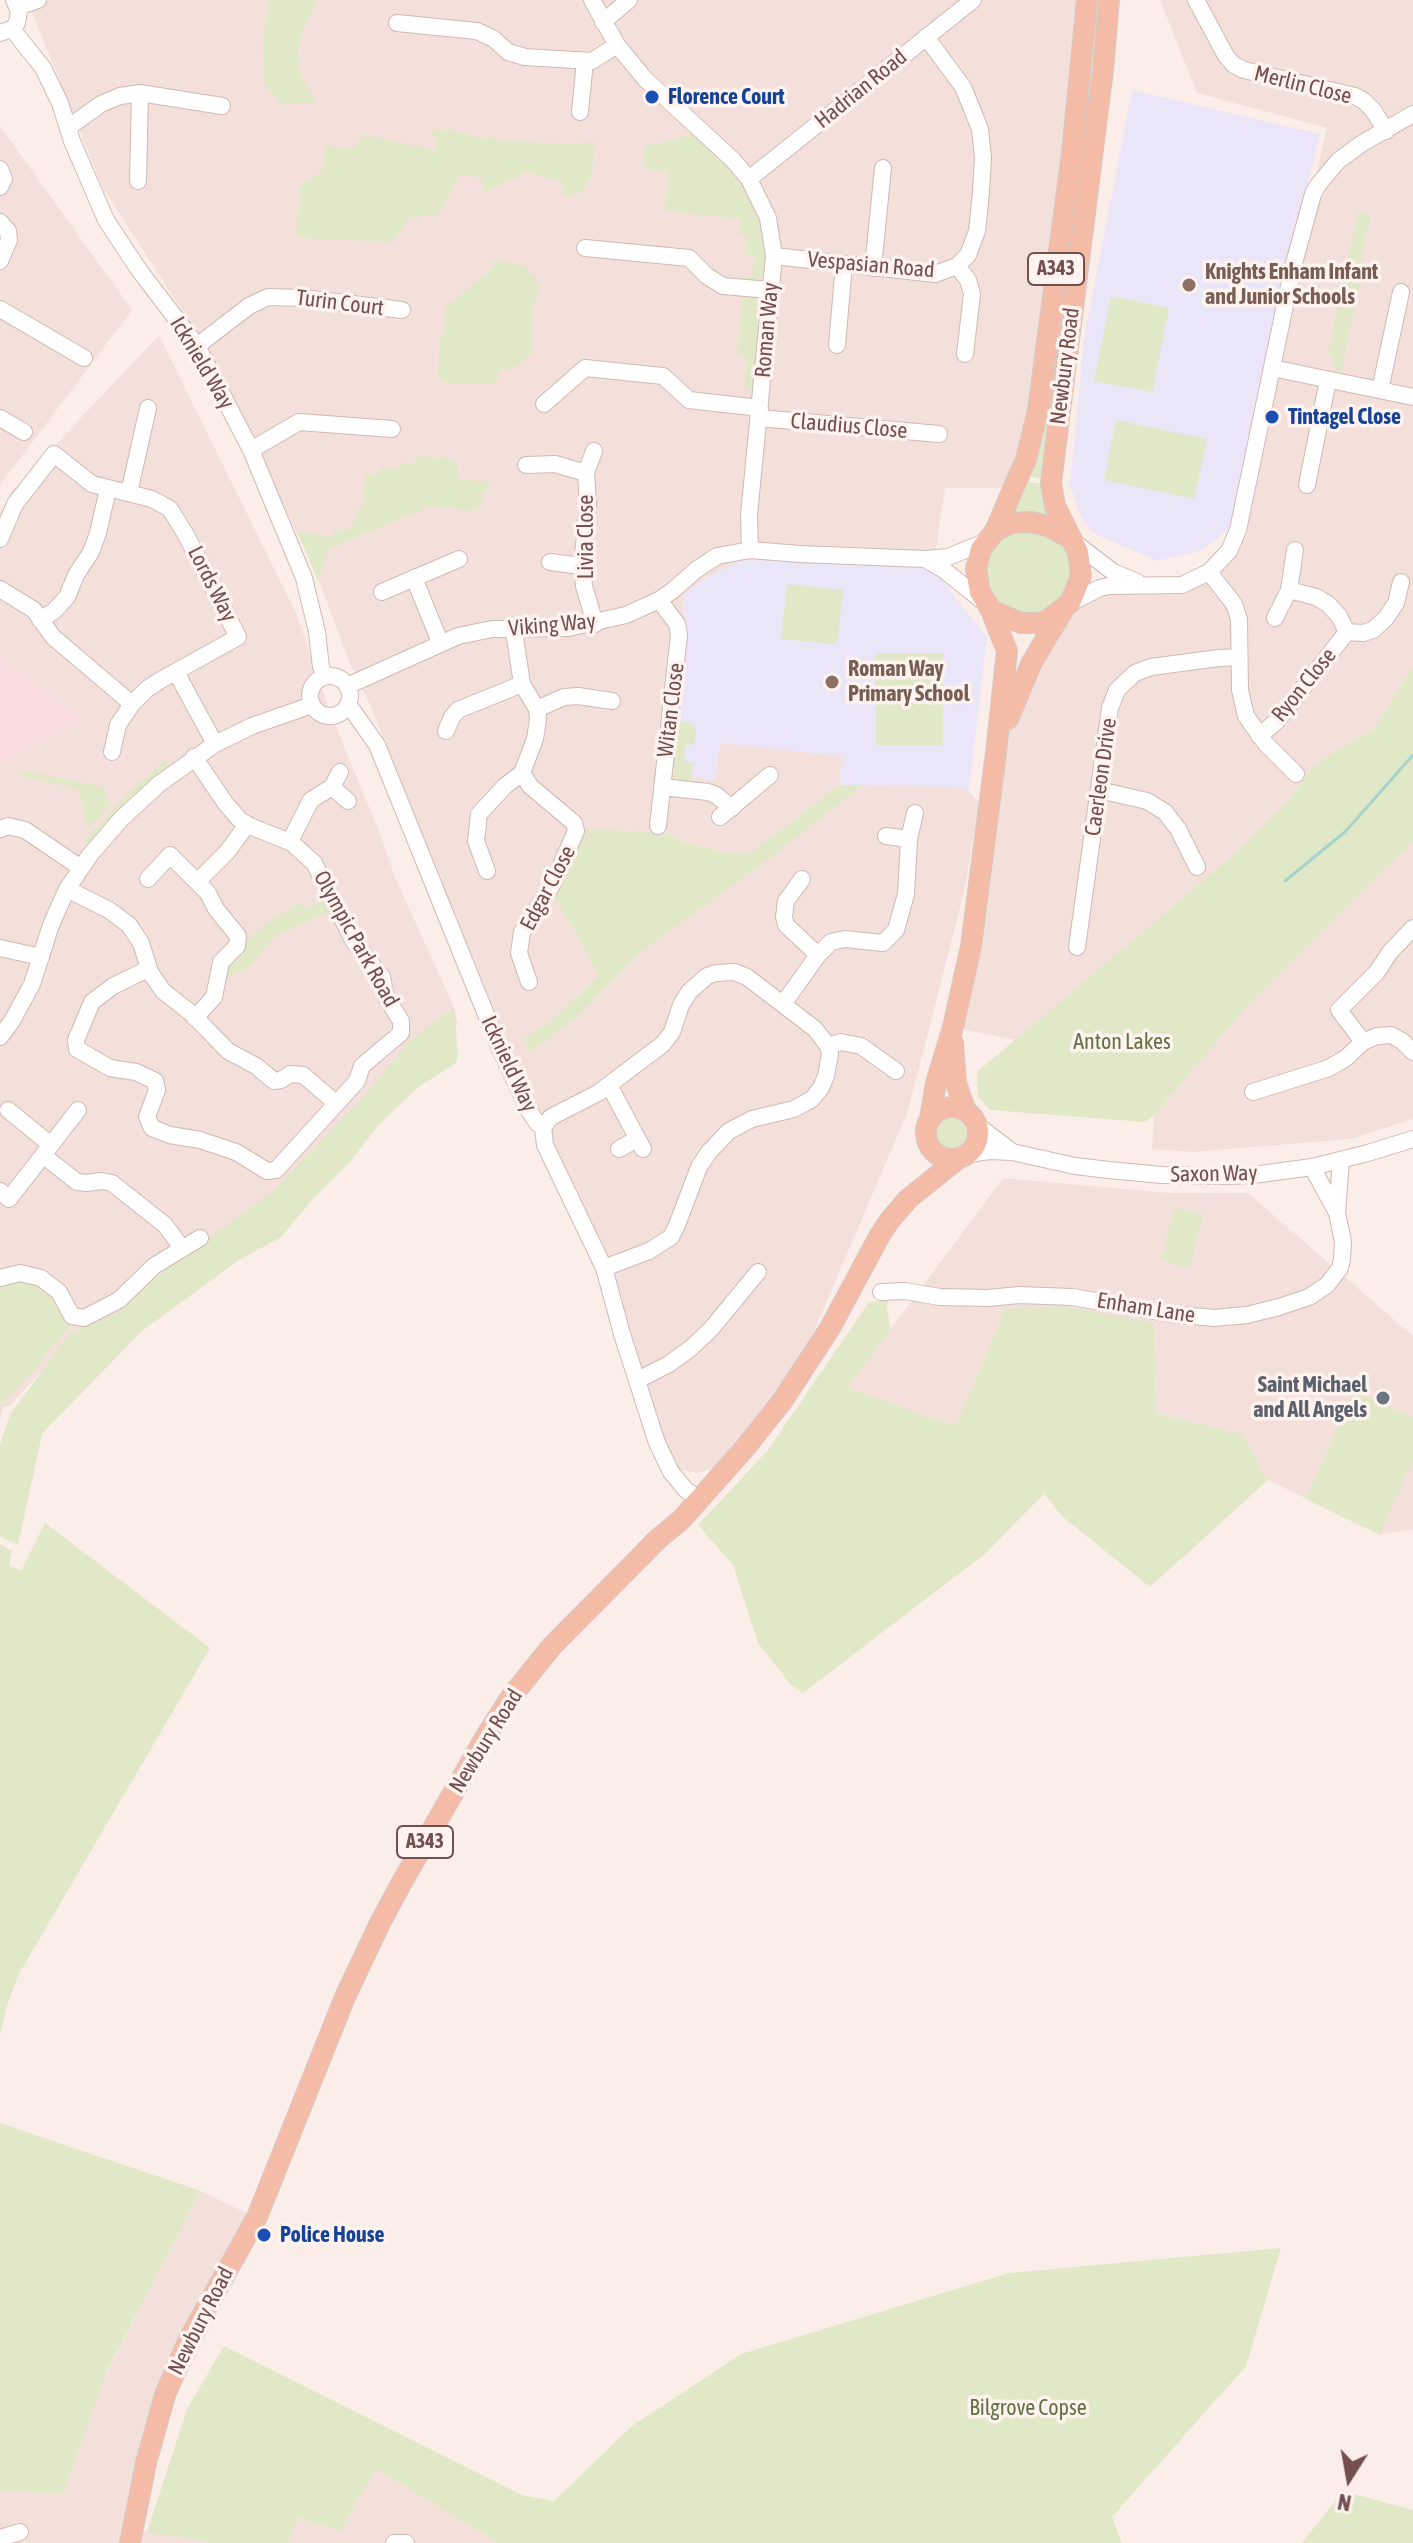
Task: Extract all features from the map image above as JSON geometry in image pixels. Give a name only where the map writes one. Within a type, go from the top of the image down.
[{"type":"main road","name":"Newbury Road","points":[[990,536],[1026,459],[1038,410],[1072,153],[1087,0]]},
{"type":"main road","name":"Newbury Road","points":[[1072,540],[1053,499],[1052,476],[1109,0]]},
{"type":"main road","points":[[990,536],[1011,523],[1031,522],[1048,526],[1072,540]]},
{"type":"main road","name":"A343","points":[[928,1145],[926,1130],[971,946],[1007,651],[980,592],[976,569],[977,558],[990,536]]},
{"type":"main road","name":"A343","points":[[996,753],[1022,683],[1079,585],[1081,568],[1072,540]]},
{"type":"main road","points":[[989,607],[1011,620],[1029,624],[1046,621],[1066,607]]},
{"type":"main road","name":"A343","points":[[953,1027],[956,1083],[971,1117],[976,1140],[964,1156]]},
{"type":"main road","points":[[930,1118],[943,1107],[958,1106],[971,1117]]},
{"type":"main road","name":"Newbury Road","points":[[130,2543],[146,2463],[165,2395],[189,2339],[257,2217],[345,1997],[402,1882],[486,1736],[531,1670],[612,1584],[700,1500],[783,1400],[830,1328],[880,1235],[908,1199],[923,1169],[928,1145]]},
{"type":"main road","points":[[928,1145],[943,1158],[964,1156]]},
{"type":"main road","name":"Newbury Road","points":[[908,1199],[964,1156]]},
{"type":"street","points":[[16,4],[38,0]]},
{"type":"street","name":"Roman Way","points":[[592,0],[617,45],[645,79],[733,160],[749,179],[768,218],[774,256],[749,515],[750,550]]},
{"type":"street","points":[[603,22],[629,0]]},
{"type":"street","name":"Hadrian Road","points":[[749,179],[973,0]]},
{"type":"street","name":"Merlin Close","points":[[1196,0],[1234,65],[1355,96],[1373,110],[1386,131]]},
{"type":"street","name":"Icknield Way","points":[[16,4],[19,19],[6,31],[43,68],[106,220],[139,270],[197,346],[251,450],[304,578],[325,676]]},
{"type":"street","points":[[397,23],[477,31],[487,34],[515,56],[585,61],[598,59],[617,45]]},
{"type":"street","name":"Vespasian Road","points":[[774,256],[935,274],[957,266],[972,248],[977,231],[983,172],[982,144],[974,110],[963,87],[926,37]]},
{"type":"street","points":[[580,112],[585,61]]},
{"type":"street","points":[[138,181],[140,93]]},
{"type":"street","points":[[69,127],[101,104],[120,96],[140,93],[222,106]]},
{"type":"street","points":[[1066,607],[1100,588],[1182,585],[1209,572],[1221,561],[1235,541],[1296,253],[1313,194],[1338,161],[1413,114]]},
{"type":"street","points":[[873,268],[883,168]]},
{"type":"street","points":[[0,169],[4,179],[0,187]]},
{"type":"street","points":[[0,222],[8,231],[9,240],[0,261]]},
{"type":"street","points":[[585,248],[689,258],[707,276],[723,286],[770,290]]},
{"type":"street","points":[[837,345],[844,264]]},
{"type":"street","points":[[957,266],[970,285],[972,294],[965,354]]},
{"type":"street","points":[[1380,390],[1401,292]]},
{"type":"street","name":"Turin Court","points":[[197,346],[249,306],[268,297],[304,298],[402,310]]},
{"type":"street","points":[[0,309],[84,358]]},
{"type":"street","name":"Claudius Close","points":[[544,404],[585,368],[663,376],[689,400],[759,413],[939,434]]},
{"type":"street","points":[[1272,368],[1413,397]]},
{"type":"street","points":[[1307,485],[1328,380]]},
{"type":"street","points":[[129,493],[148,408]]},
{"type":"street","points":[[0,418],[24,432]]},
{"type":"street","points":[[251,450],[299,422],[392,429]]},
{"type":"street","name":"Livia Close","points":[[594,451],[586,473],[588,504],[582,566],[584,586],[595,624]]},
{"type":"street","name":"Lords Way","points":[[0,539],[15,504],[54,454],[86,480],[159,502],[174,513],[238,637],[147,689],[118,725],[112,752]]},
{"type":"street","points":[[526,465],[555,464],[586,473]]},
{"type":"street","points":[[40,620],[67,597],[76,575],[91,552],[108,489]]},
{"type":"street","points":[[750,550],[925,559],[948,557],[990,536]]},
{"type":"street","points":[[1072,540],[1113,572],[1150,586]]},
{"type":"street","name":"Viking Way","points":[[347,686],[440,642],[492,629],[568,628],[626,615],[659,600],[717,556],[750,550]]},
{"type":"street","points":[[1275,618],[1289,590],[1295,550]]},
{"type":"street","points":[[382,592],[459,559]]},
{"type":"street","points":[[925,559],[944,570],[989,607]]},
{"type":"street","points":[[550,562],[582,566]]},
{"type":"street","points":[[1209,572],[1237,611],[1242,705],[1251,726],[1296,774]]},
{"type":"street","points":[[414,578],[440,642]]},
{"type":"street","name":"Ryon Close","points":[[1347,632],[1368,632],[1381,624],[1396,603],[1401,582]]},
{"type":"street","points":[[0,589],[34,610],[53,637],[132,704]]},
{"type":"street","name":"Ryon Close","points":[[1289,590],[1316,597],[1328,604],[1347,632]]},
{"type":"street","name":"Witan Close","points":[[658,826],[679,635],[677,624],[659,600]]},
{"type":"street","points":[[486,871],[476,841],[479,814],[522,773],[535,739],[537,709],[522,684],[514,631]]},
{"type":"street","name":"Ryon Close","points":[[1259,736],[1277,721],[1347,632]]},
{"type":"street","name":"Caerleon Drive","points":[[1077,947],[1110,708],[1117,690],[1135,673],[1151,667],[1239,657]]},
{"type":"street","points":[[176,672],[215,744]]},
{"type":"street","points":[[325,676],[338,678],[347,686],[349,702],[340,714],[332,717],[324,716],[312,705],[309,696],[317,680],[325,676]]},
{"type":"street","points":[[446,731],[458,710],[522,684]]},
{"type":"street","points":[[537,709],[564,697],[612,701]]},
{"type":"street","points":[[0,1037],[25,998],[67,889],[94,849],[132,808],[194,757],[215,744],[252,726],[312,705]]},
{"type":"street","name":"Icknield Way","points":[[353,711],[377,745],[500,1049],[528,1109],[543,1127],[545,1145],[604,1268],[657,1443],[686,1490],[700,1500]]},
{"type":"street","name":"Olympic Park Road","points":[[148,969],[113,986],[92,1002],[76,1045],[80,1053],[110,1068],[136,1072],[155,1081],[157,1090],[147,1117],[152,1128],[236,1152],[261,1169],[273,1171],[358,1080],[362,1066],[400,1034],[401,1023],[386,997],[380,974],[357,947],[317,867],[290,841],[247,825],[226,804],[194,757]]},
{"type":"street","name":"Edgar Close","points":[[522,773],[530,786],[574,823],[576,831],[552,885],[522,932],[519,953],[529,982]]},
{"type":"street","points":[[662,787],[716,795],[726,812],[770,775]]},
{"type":"street","points":[[290,841],[311,800],[336,780],[348,801]]},
{"type":"street","points":[[1099,790],[1147,801],[1165,812],[1178,829],[1197,867]]},
{"type":"street","points":[[783,1004],[831,942],[840,939],[883,943],[892,936],[904,907],[909,839],[915,813]]},
{"type":"street","points":[[198,881],[227,852],[247,825]]},
{"type":"street","points":[[0,829],[8,826],[25,830],[81,868]]},
{"type":"street","points":[[886,836],[909,839]]},
{"type":"street","points":[[148,879],[176,850],[216,909],[235,931],[238,941],[234,950],[221,962],[214,997],[195,1018]]},
{"type":"street","points":[[802,879],[786,901],[784,917],[786,925],[818,955]]},
{"type":"street","points":[[67,889],[109,910],[129,925],[141,943],[148,969],[165,993],[228,1051],[256,1066],[272,1080],[281,1080],[290,1074],[303,1075],[336,1103]]},
{"type":"street","points":[[1363,1042],[1334,1007],[1377,972],[1390,952],[1413,928]]},
{"type":"street","points":[[0,948],[41,957]]},
{"type":"street","points":[[543,1127],[548,1119],[609,1085],[667,1040],[685,998],[707,976],[722,972],[740,973],[815,1029],[828,1046],[830,1054],[826,1076],[812,1099],[794,1109],[760,1116],[729,1131],[699,1167],[671,1237],[649,1251],[604,1268]]},
{"type":"street","points":[[1253,1092],[1268,1079],[1329,1068],[1363,1042],[1377,1036],[1391,1035],[1413,1052]]},
{"type":"street","points":[[828,1046],[847,1042],[861,1046],[896,1071]]},
{"type":"street","points":[[609,1085],[640,1144],[619,1149]]},
{"type":"street","points":[[8,1110],[77,1182],[112,1183],[165,1225],[182,1248]]},
{"type":"street","points":[[0,1191],[9,1199],[78,1110]]},
{"type":"street","name":"Saxon Way","points":[[971,1117],[1012,1152]]},
{"type":"street","name":"Saxon Way","points":[[964,1156],[989,1151],[1012,1152],[1075,1166],[1162,1175],[1253,1175],[1312,1167],[1413,1139]]},
{"type":"street","name":"Enham Lane","points":[[881,1292],[905,1291],[940,1297],[1072,1297],[1197,1317],[1230,1318],[1296,1302],[1327,1285],[1340,1268],[1343,1250],[1337,1213],[1341,1160]]},
{"type":"street","name":"Enham Lane","points":[[1312,1167],[1337,1213]]},
{"type":"street","points":[[0,1278],[20,1273],[41,1278],[59,1292],[72,1316],[84,1318],[119,1300],[154,1266],[200,1238]]},
{"type":"street","points":[[638,1380],[691,1348],[711,1329],[758,1272]]},
{"type":"street","points":[[0,2538],[20,2532]]},
{"type":"street","points":[[394,2543],[406,2543]]},
{"type":"shaded area","points":[[27,0],[1080,0],[1042,332],[1023,438],[1006,488],[945,488],[933,568],[742,560],[683,613],[688,630],[670,774],[715,780],[720,743],[843,756],[839,785],[750,853],[728,853],[688,843],[663,832],[585,829],[553,895],[598,976],[556,1016],[524,1038],[531,1052],[574,1020],[641,952],[768,860],[863,785],[952,787],[969,791],[979,803],[965,888],[908,1111],[798,1369],[721,1466],[697,1473],[678,1469],[665,1450],[624,1329],[370,705],[349,661],[316,573],[215,362],[103,188]]},
{"type":"shaded area","points":[[1160,0],[1413,0],[1413,666],[1374,728],[1314,765],[1285,804],[1239,850],[1015,1040],[953,1027],[996,753],[1051,632],[1100,588],[1174,587],[1229,551],[1327,128],[1197,93]]},
{"type":"shaded area","name":"Knights Enham Infant and Junior Schools","points":[[1132,90],[1320,134],[1229,529],[1200,551],[1157,561],[1093,533],[1081,517],[1070,485],[1084,338]]},
{"type":"shaded area","points":[[0,126],[132,310],[0,485]]},
{"type":"shaded area","points":[[159,335],[296,613],[332,717],[395,877],[454,1007],[458,1024],[360,1118],[291,1191],[45,1367],[10,1406],[3,1407],[0,1419],[0,763],[80,720],[0,654],[0,513],[12,491]]},
{"type":"shaded area","name":"Roman Way Primary School","points":[[742,560],[933,568],[987,638],[969,791],[952,787],[839,785],[842,756],[720,743],[715,780],[670,774],[688,630],[683,613],[683,595],[703,579]]},
{"type":"shaded area","points":[[0,654],[81,720],[0,763]]},
{"type":"shaded area","points":[[1413,842],[1413,1119],[1351,1139],[1193,1152],[1152,1149],[1154,1115],[1256,997]]},
{"type":"shaded area","points":[[1003,1178],[1171,1193],[1248,1193],[1413,1336],[1413,1529],[1380,1535],[1268,1480],[1242,1434],[1156,1413],[1154,1324],[1005,1309],[956,1426],[847,1388]]},
{"type":"shaded area","points":[[201,2191],[263,2221],[173,2402],[152,2466],[140,2530],[213,2543],[0,2543],[0,2492],[64,2493],[103,2380]]},
{"type":"shaded area","points":[[376,2469],[499,2543],[288,2543],[296,2518],[341,2530]]},
{"type":"green space","points":[[268,0],[317,0],[298,50],[300,74],[317,103],[280,104],[265,85],[263,47]]},
{"type":"green space","points":[[1093,0],[1104,0],[1046,480],[1025,475]]},
{"type":"green space","points":[[432,130],[525,142],[594,142],[592,177],[583,191],[570,196],[563,195],[561,180],[523,170],[522,175],[486,192],[480,177],[459,175],[440,214],[408,218],[393,242],[296,238],[300,185],[321,172],[326,146],[354,148],[363,135],[437,150]]},
{"type":"green space","points":[[693,133],[730,166],[751,194],[767,246],[766,272],[757,281],[741,282],[742,277],[752,277],[755,256],[745,254],[747,237],[739,236],[741,219],[665,211],[668,172],[643,168],[643,146]]},
{"type":"green space","points":[[1358,212],[1371,215],[1360,265],[1347,262]]},
{"type":"green space","points":[[496,260],[522,265],[540,285],[534,303],[531,354],[511,370],[499,369],[497,383],[464,385],[443,382],[438,375],[446,307],[486,274]]},
{"type":"green space","points":[[1346,266],[1363,270],[1340,377],[1328,352]]},
{"type":"green space","points":[[739,290],[761,301],[754,391],[745,390],[746,356],[737,354],[742,297],[738,296]]},
{"type":"green space","points":[[1111,296],[1169,308],[1152,392],[1094,381]]},
{"type":"green space","points":[[1116,420],[1207,439],[1194,499],[1104,480]]},
{"type":"green space","points":[[417,456],[452,459],[457,465],[459,479],[490,482],[478,511],[431,506],[329,549],[318,581],[297,531],[333,537],[335,529],[352,531],[356,509],[362,509],[366,473],[380,475],[381,467],[397,469],[399,463],[416,464]]},
{"type":"green space","points":[[1026,481],[1047,485],[1057,519],[1005,517]]},
{"type":"green space","points":[[1034,526],[1068,548],[1074,573],[1071,589],[1040,616],[1007,612],[989,594],[984,562],[1002,534]]},
{"type":"green space","points":[[787,584],[843,590],[837,644],[781,639]]},
{"type":"green space","points":[[875,653],[943,653],[943,694],[875,694]]},
{"type":"green space","name":"Anton Lakes","points":[[1413,666],[1413,842],[1256,997],[1154,1115],[1145,1122],[990,1110],[978,1097],[977,1072],[1239,850],[1285,804],[1314,765],[1374,728]]},
{"type":"green space","points":[[876,704],[943,704],[943,745],[876,745]]},
{"type":"green space","points":[[685,721],[696,730],[694,745],[686,744],[684,761],[693,763],[691,781],[685,782],[674,779],[674,764],[671,763],[677,724]]},
{"type":"green space","points":[[165,761],[171,769],[91,845],[84,841],[131,790]]},
{"type":"green space","points":[[28,771],[104,787],[105,795],[112,804],[88,830],[78,789],[16,774]]},
{"type":"green space","points":[[839,785],[863,785],[768,860],[641,952],[574,1020],[531,1052],[524,1038],[556,1016],[598,976],[553,896],[585,829],[663,832],[688,843],[728,853],[750,853]]},
{"type":"green space","points":[[324,901],[330,912],[275,936],[252,965],[223,981],[225,966],[243,950],[246,940],[271,920],[301,903],[304,908]]},
{"type":"green space","points":[[454,1007],[456,1063],[417,1088],[378,1126],[349,1163],[281,1237],[236,1262],[142,1331],[42,1434],[18,1545],[0,1536],[0,1445],[10,1414],[71,1332],[120,1311],[156,1277],[273,1191],[371,1088],[408,1042]]},
{"type":"green space","points":[[951,1114],[964,1120],[970,1133],[964,1146],[951,1152],[938,1146],[932,1133],[938,1120]]},
{"type":"green space","points":[[1174,1207],[1203,1214],[1190,1268],[1161,1261]]},
{"type":"green space","points":[[9,1279],[46,1285],[73,1324],[12,1395],[0,1403],[0,1282]]},
{"type":"green space","points":[[888,1300],[891,1329],[848,1388],[956,1426],[1005,1309],[1062,1306],[1154,1323],[1156,1413],[1242,1434],[1268,1480],[1150,1587],[1063,1517],[1044,1494],[986,1553],[803,1693],[791,1685],[758,1643],[733,1565],[698,1525],[768,1450],[869,1302]]},
{"type":"green space","points":[[1353,1391],[1413,1417],[1413,1459],[1380,1535],[1306,1499]]},
{"type":"green space","points":[[45,1523],[210,1648],[20,1972],[6,2007],[0,2036],[0,1544],[12,1551],[9,1565],[21,1571]]},
{"type":"green space","points":[[0,2123],[201,2191],[106,2373],[64,2493],[0,2492]]},
{"type":"green space","name":"Bilgrove Copse","points":[[1281,2248],[1246,2366],[1112,2517],[1122,2543],[499,2543],[376,2469],[341,2531],[297,2518],[288,2543],[213,2543],[147,2532],[187,2409],[224,2346],[522,2495],[554,2501],[632,2426],[741,2354],[1009,2273]]},
{"type":"green space","points":[[1343,2491],[1413,2510],[1413,2543],[1302,2543]]},
{"type":"waterway","points":[[1285,881],[1345,832],[1413,755]]},
{"type":"place","name":"Florence Court","points":[[652,97]]},
{"type":"place","name":"Knights Enham Infant and Junior Schools","points":[[1189,285]]},
{"type":"place","name":"Tintagel Close","points":[[1272,417]]},
{"type":"place","name":"Roman Way Primary School","points":[[832,682]]},
{"type":"place","name":"Saint Michael and All Angels","points":[[1383,1398]]},
{"type":"place","name":"Police House","points":[[264,2235]]}]
